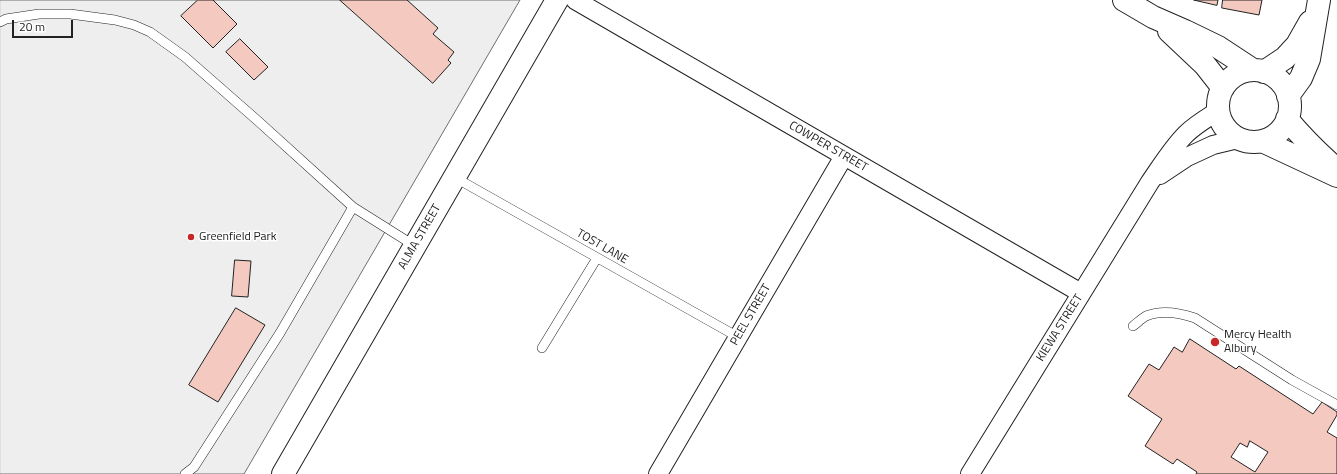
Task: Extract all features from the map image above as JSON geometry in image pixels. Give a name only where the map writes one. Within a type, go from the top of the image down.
[{"type":"street","name":"ALMA STREET","points":[[282,474],[557,0]]},
{"type":"street","name":"COWPER STREET","points":[[575,0],[1081,293]]},
{"type":"street","points":[[1124,0],[1153,17],[1218,48],[1258,71],[1275,77],[1283,85],[1288,96],[1290,108],[1282,129],[1273,137],[1262,141],[1250,142],[1238,138],[1229,132],[1222,122],[1218,111],[1219,99],[1223,88],[1231,79],[1241,73],[1258,71],[1285,58],[1297,45],[1318,4]]},
{"type":"street","points":[[1288,96],[1301,78],[1309,59],[1318,4]]},
{"type":"street","points":[[1153,17],[1205,65],[1223,88]]},
{"type":"street","name":"KIEWA STREET","points":[[970,474],[1150,182],[1176,145],[1186,134],[1218,111]]},
{"type":"street","points":[[1287,119],[1301,136],[1337,169]]},
{"type":"street","name":"KIEWA STREET","points":[[1150,182],[1187,157],[1213,145],[1238,138]]},
{"type":"street","points":[[1262,141],[1337,176]]},
{"type":"street","name":"PEEL STREET","points":[[658,474],[844,156]]},
{"type":"lane","points":[[0,22],[39,14],[70,14],[115,20],[134,25],[150,32],[169,44],[196,67],[353,207],[415,246]]},
{"type":"lane","name":"TOST LANE","points":[[454,176],[738,337]]},
{"type":"lane","points":[[185,474],[194,467],[280,333],[353,207]]},
{"type":"lane","points":[[542,348],[597,258]]},
{"type":"lane","points":[[1133,326],[1144,317],[1152,314],[1181,314],[1195,318],[1292,380],[1337,405]]},
{"type":"shaded area","name":"Greenfield Park","points":[[0,0],[520,0],[244,474],[0,474]]},
{"type":"building","points":[[198,0],[213,0],[237,24],[213,48],[181,16]]},
{"type":"building","points":[[340,0],[407,0],[438,28],[433,34],[454,52],[448,60],[451,63],[433,83]]},
{"type":"building","points":[[1194,0],[1218,0],[1217,5]]},
{"type":"building","points":[[1223,0],[1262,0],[1259,15],[1222,8]]},
{"type":"building","points":[[240,39],[268,67],[254,80],[226,52]]},
{"type":"building","points":[[235,260],[251,261],[248,297],[232,296]]},
{"type":"building","points":[[236,308],[265,325],[218,402],[189,385]]},
{"type":"building","points":[[1190,339],[1236,369],[1239,366],[1313,414],[1322,402],[1337,412],[1337,415],[1327,432],[1337,438],[1337,474],[1196,474],[1197,472],[1177,459],[1173,464],[1145,446],[1162,419],[1128,396],[1149,364],[1159,370],[1174,347],[1182,352]],"holes":[[[1250,441],[1268,452],[1255,472],[1231,457],[1240,443],[1247,447]]]},
{"type":"place","name":"Greenfield Park","points":[[191,237]]},
{"type":"place","name":"Mercy Health Albury","points":[[1215,342]]}]
